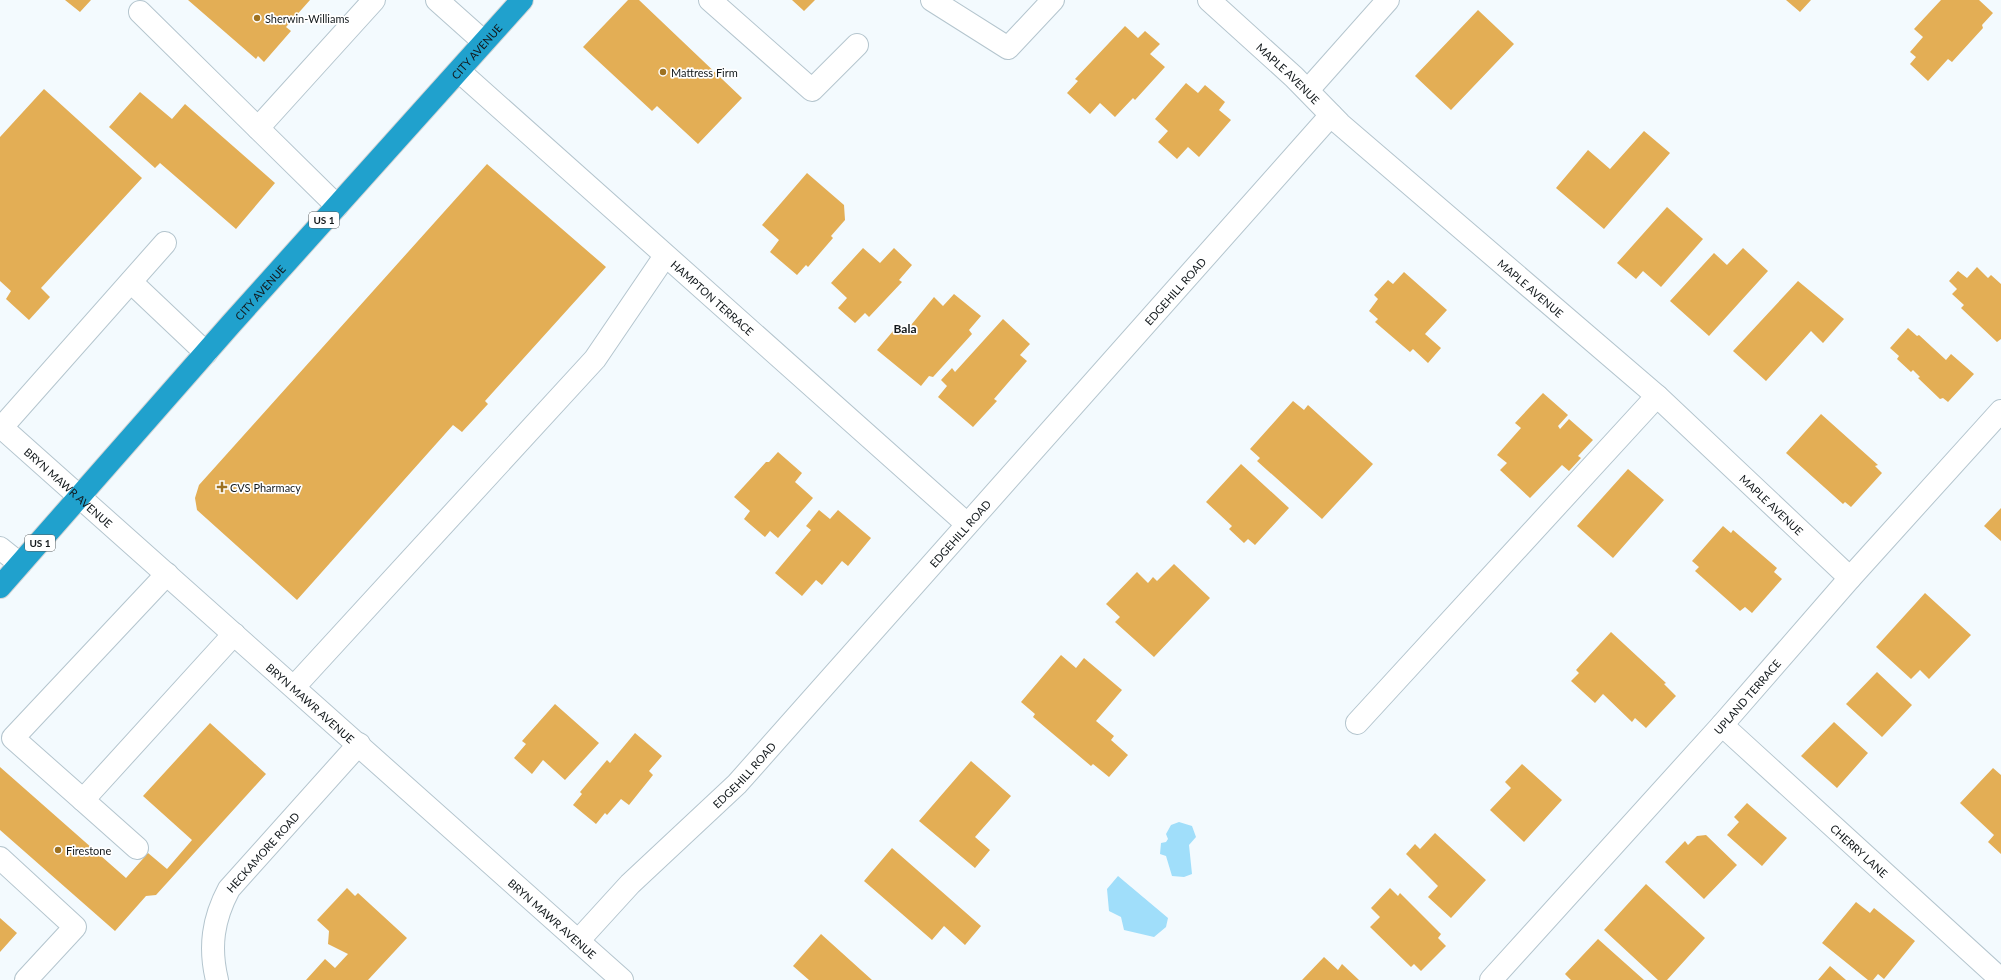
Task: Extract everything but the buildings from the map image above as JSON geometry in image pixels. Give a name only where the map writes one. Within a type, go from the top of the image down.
[{"type":"highway","name":"CITY AVENUE","points":[[0,587],[206,353],[522,0]]},
{"type":"street","points":[[258,128],[374,0]]},
{"type":"street","points":[[437,0],[484,42]]},
{"type":"street","points":[[710,0],[812,90],[857,45]]},
{"type":"street","points":[[932,0],[1008,48],[1052,0]]},
{"type":"street","name":"MAPLE AVENUE","points":[[1209,0],[1308,90],[1331,115],[1657,396],[1850,578]]},
{"type":"street","points":[[1308,90],[1388,0]]},
{"type":"street","points":[[140,12],[337,206]]},
{"type":"street","name":"HAMPTON TERRACE","points":[[459,71],[966,524]]},
{"type":"street","name":"EDGEHILL ROAD","points":[[578,941],[630,884],[737,784],[966,524],[1331,115]]},
{"type":"street","points":[[1,426],[165,243]]},
{"type":"street","points":[[294,687],[595,359],[665,256]]},
{"type":"street","points":[[131,282],[206,353]]},
{"type":"street","points":[[1357,723],[1657,396]]},
{"type":"street","name":"UPLAND TERRACE","points":[[1491,980],[1722,725],[1850,578],[2001,411]]},
{"type":"street","name":"BRYN MAWR AVENUE","points":[[1,426],[79,498],[359,744],[622,980]]},
{"type":"street","points":[[0,548],[20,564]]},
{"type":"street","points":[[138,848],[7,732],[167,574]]},
{"type":"street","points":[[83,800],[234,634]]},
{"type":"street","name":"CHERRY LANE","points":[[1722,725],[1996,975]]},
{"type":"street","name":"HECKAMORE ROAD","points":[[217,980],[213,958],[213,931],[222,903],[230,889],[359,744]]},
{"type":"street","points":[[0,858],[75,927],[26,980]]},
{"type":"water","points":[[1179,822],[1192,826],[1196,837],[1189,845],[1192,874],[1184,877],[1172,876],[1166,856],[1160,854],[1161,843],[1166,842],[1168,839],[1166,834],[1171,825]]},
{"type":"water","points":[[1118,876],[1168,918],[1166,927],[1154,937],[1124,930],[1121,917],[1109,911],[1107,889]]},
{"type":"place","name":"Sherwin-Williams","points":[[257,18]]},
{"type":"place","name":"Mattress Firm","points":[[663,72]]},
{"type":"place","name":"CVS Pharmacy","points":[[222,487]]},
{"type":"place","name":"Firestone","points":[[58,850]]},
{"type":"district","name":"Bala","points":[[905,328]]}]
